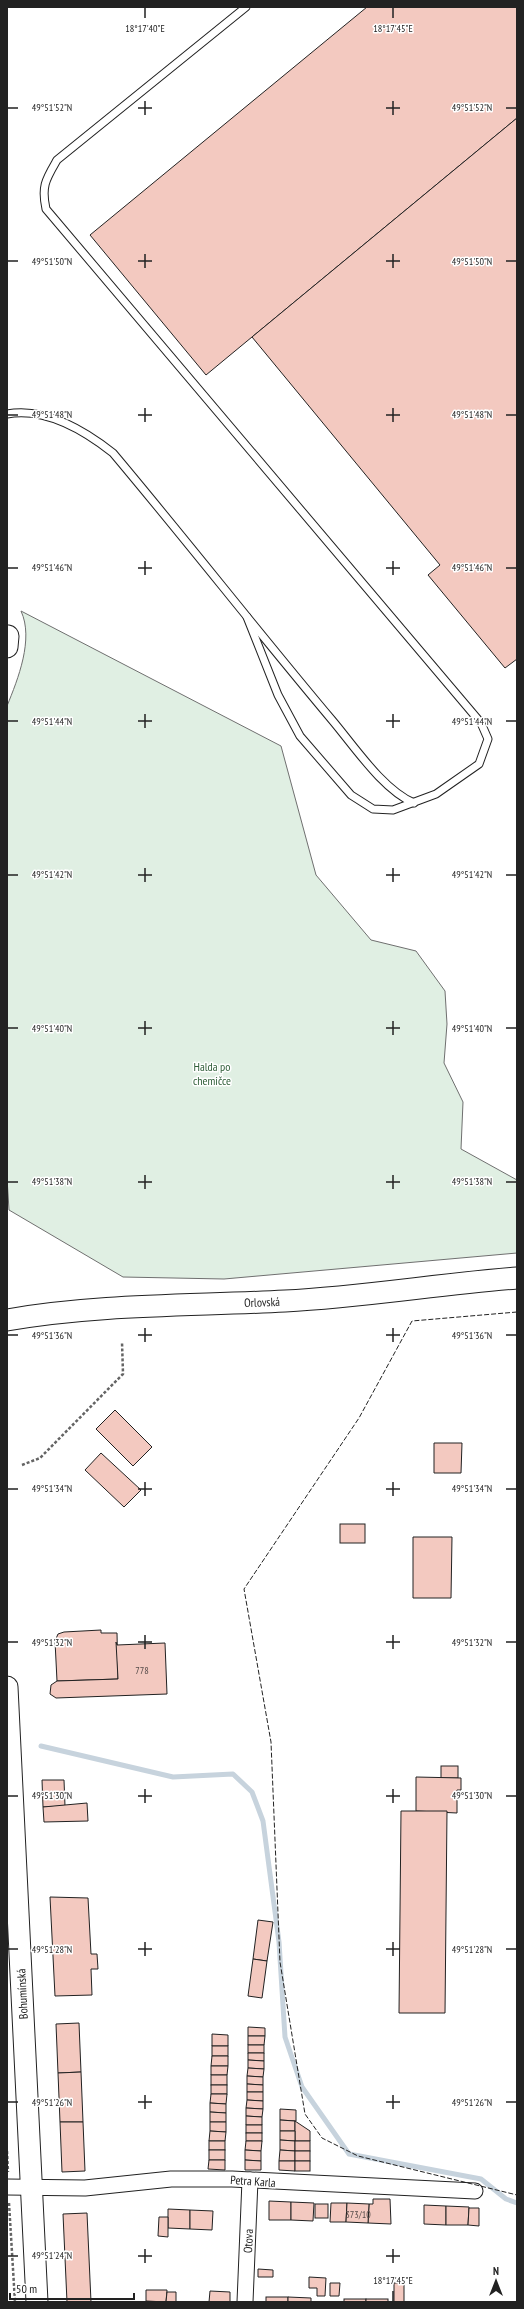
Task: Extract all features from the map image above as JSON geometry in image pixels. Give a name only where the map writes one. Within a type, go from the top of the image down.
[{"type":"main road","name":"Orlovská","points":[[7,1320],[45,1313],[114,1308],[285,1301],[366,1295],[517,1278]]},
{"type":"main road","name":"Bohumínská","points":[[7,1687],[9,1781],[37,2302]]},
{"type":"street","name":"Petra Karla","points":[[8,2187],[85,2188],[171,2179],[250,2180],[475,2191]]},
{"type":"street","name":"Otova","points":[[245,2302],[250,2180]]},
{"type":"lane","points":[[246,7],[57,160],[46,178],[43,193],[46,209],[481,723],[488,739],[479,764],[436,794],[392,810],[373,809],[351,795],[300,736],[278,695],[247,616]]},
{"type":"lane","points":[[7,414],[38,414],[60,421],[90,436],[113,453],[383,779],[394,791],[414,803]]},
{"type":"path","points":[[22,1465],[40,1458],[123,1374],[122,1342]]},
{"type":"path","points":[[7,2151],[15,2302]]},
{"type":"green space","name":"Halda po chemičce","points":[[21,611],[281,746],[316,875],[371,940],[416,951],[445,991],[447,1024],[444,1063],[463,1102],[461,1149],[517,1180],[517,1253],[224,1279],[123,1277],[9,1210],[7,1178],[7,706],[20,671],[25,646],[25,622]]},
{"type":"building","points":[[367,7],[517,7],[517,118],[206,375],[90,235]]},
{"type":"building","points":[[517,118],[517,659],[505,668],[428,575],[440,565],[252,337]]},
{"type":"building","points":[[115,1410],[152,1447],[133,1466],[96,1429]]},
{"type":"building","points":[[434,1443],[462,1443],[461,1473],[434,1473]]},
{"type":"building","points":[[101,1453],[141,1490],[124,1507],[85,1470]]},
{"type":"building","points":[[340,1524],[365,1524],[365,1543],[340,1543]]},
{"type":"building","points":[[413,1537],[452,1537],[451,1598],[413,1598]]},
{"type":"building","points":[[101,1630],[101,1633],[117,1633],[118,1679],[57,1681],[55,1641],[58,1634],[64,1632]]},
{"type":"building","points":[[116,1642],[117,1645],[165,1643],[167,1694],[56,1698],[50,1694],[51,1685],[57,1681],[118,1679]]},
{"type":"building","points":[[441,1766],[458,1766],[458,1778],[441,1778]]},
{"type":"building","points":[[416,1777],[461,1778],[461,1790],[457,1790],[457,1813],[416,1811]]},
{"type":"building","points":[[42,1780],[64,1780],[65,1806],[43,1807]]},
{"type":"building","points":[[87,1803],[88,1821],[44,1822],[43,1807]]},
{"type":"building","points":[[401,1811],[447,1811],[445,2013],[399,2013]]},
{"type":"building","points":[[50,1897],[88,1898],[91,1954],[97,1954],[98,1969],[91,1969],[92,1995],[55,1996]]},
{"type":"building","points":[[258,1920],[273,1922],[267,1961],[253,1959]]},
{"type":"building","points":[[253,1959],[267,1961],[262,1998],[248,1996]]},
{"type":"building","points":[[79,2023],[81,2072],[58,2073],[56,2024]]},
{"type":"building","points":[[248,2027],[265,2028],[265,2036],[248,2036]]},
{"type":"building","points":[[212,2034],[228,2035],[228,2046],[212,2046]]},
{"type":"building","points":[[248,2036],[265,2036],[264,2045],[248,2045]]},
{"type":"building","points":[[248,2045],[264,2045],[264,2053],[248,2053]]},
{"type":"building","points":[[212,2046],[228,2046],[228,2056],[212,2056]]},
{"type":"building","points":[[248,2053],[264,2053],[264,2061],[248,2060]]},
{"type":"building","points":[[212,2056],[228,2056],[228,2066],[211,2066]]},
{"type":"building","points":[[248,2060],[264,2061],[264,2069],[248,2068]]},
{"type":"building","points":[[211,2066],[228,2066],[227,2075],[211,2075]]},
{"type":"building","points":[[248,2068],[264,2069],[263,2077],[247,2076]]},
{"type":"building","points":[[81,2072],[83,2122],[60,2122],[58,2073]]},
{"type":"building","points":[[211,2075],[227,2075],[227,2085],[211,2085]]},
{"type":"building","points":[[247,2076],[263,2077],[263,2085],[247,2084]]},
{"type":"building","points":[[247,2084],[263,2085],[263,2092],[247,2092]]},
{"type":"building","points":[[211,2085],[227,2085],[227,2094],[211,2094]]},
{"type":"building","points":[[247,2092],[263,2092],[263,2101],[247,2100]]},
{"type":"building","points":[[211,2094],[227,2094],[226,2104],[210,2103]]},
{"type":"building","points":[[247,2100],[263,2101],[263,2109],[246,2108]]},
{"type":"building","points":[[210,2103],[226,2104],[226,2113],[210,2112]]},
{"type":"building","points":[[246,2108],[263,2109],[262,2117],[246,2116]]},
{"type":"building","points":[[280,2109],[296,2110],[296,2121],[280,2120]]},
{"type":"building","points":[[210,2112],[226,2113],[226,2122],[210,2122]]},
{"type":"building","points":[[246,2116],[262,2117],[262,2125],[246,2125]]},
{"type":"building","points":[[280,2120],[295,2121],[295,2131],[280,2131]]},
{"type":"building","points":[[295,2121],[310,2131],[310,2141],[295,2141]]},
{"type":"building","points":[[60,2122],[83,2122],[85,2171],[62,2172]]},
{"type":"building","points":[[210,2122],[226,2122],[226,2132],[210,2131]]},
{"type":"building","points":[[246,2125],[262,2125],[262,2133],[246,2133]]},
{"type":"building","points":[[210,2131],[226,2132],[225,2141],[209,2141]]},
{"type":"building","points":[[280,2131],[295,2131],[295,2141],[280,2140]]},
{"type":"building","points":[[246,2133],[262,2133],[262,2141],[246,2141]]},
{"type":"building","points":[[280,2140],[295,2141],[295,2151],[280,2150]]},
{"type":"building","points":[[209,2141],[225,2141],[225,2150],[209,2150]]},
{"type":"building","points":[[246,2141],[262,2141],[261,2151],[245,2150]]},
{"type":"building","points":[[295,2141],[310,2141],[310,2151],[295,2151]]},
{"type":"building","points":[[209,2150],[225,2150],[225,2160],[209,2160]]},
{"type":"building","points":[[245,2150],[261,2151],[261,2161],[245,2160]]},
{"type":"building","points":[[280,2150],[295,2151],[295,2161],[279,2161]]},
{"type":"building","points":[[295,2151],[310,2151],[310,2161],[295,2161]]},
{"type":"building","points":[[209,2160],[225,2160],[225,2170],[208,2169]]},
{"type":"building","points":[[245,2160],[261,2161],[261,2170],[245,2170]]},
{"type":"building","points":[[279,2161],[295,2161],[295,2171],[279,2170]]},
{"type":"building","points":[[295,2161],[310,2161],[310,2171],[295,2171]]},
{"type":"building","points":[[373,2199],[390,2199],[391,2224],[368,2223],[369,2204],[373,2204]]},
{"type":"building","points":[[269,2201],[291,2202],[291,2220],[269,2220]]},
{"type":"building","points":[[291,2202],[314,2203],[313,2221],[291,2220]]},
{"type":"building","points":[[331,2203],[347,2203],[346,2222],[330,2222]]},
{"type":"building","points":[[347,2203],[369,2204],[368,2223],[346,2222]]},
{"type":"building","points":[[315,2204],[328,2204],[328,2218],[315,2218]]},
{"type":"building","points":[[424,2205],[446,2206],[446,2225],[424,2224]]},
{"type":"building","points":[[446,2206],[469,2207],[468,2225],[446,2225]]},
{"type":"building","points":[[469,2208],[479,2208],[479,2226],[468,2225]]},
{"type":"building","points":[[168,2209],[190,2210],[190,2229],[168,2228]]},
{"type":"building","points":[[190,2210],[213,2211],[212,2230],[190,2229]]},
{"type":"building","points":[[87,2213],[91,2302],[67,2302],[63,2214]]},
{"type":"building","points":[[159,2217],[168,2217],[168,2237],[158,2236]]},
{"type":"building","points":[[258,2269],[273,2270],[273,2277],[258,2277]]},
{"type":"building","points":[[309,2277],[326,2278],[325,2296],[317,2296],[317,2288],[309,2288]]},
{"type":"building","points":[[330,2283],[340,2283],[339,2296],[330,2296]]},
{"type":"building","points":[[394,2283],[404,2283],[404,2302],[394,2302]]},
{"type":"building","points":[[146,2290],[167,2290],[166,2302],[146,2301]]},
{"type":"building","points":[[210,2291],[230,2292],[230,2302],[209,2302]]},
{"type":"building","points":[[167,2292],[176,2292],[176,2302],[166,2302]]},
{"type":"building","points":[[266,2297],[288,2297],[288,2302],[266,2302]]},
{"type":"building","points":[[288,2297],[311,2298],[311,2302],[288,2302]]},
{"type":"building","points":[[344,2299],[366,2299],[366,2302],[344,2302]]},
{"type":"building","points":[[366,2299],[388,2299],[388,2302],[366,2302]]},
{"type":"waterway","points":[[41,1746],[173,1777],[233,1774],[252,1792],[263,1821],[279,1942],[285,2037],[302,2087],[349,2154],[481,2179],[506,2199],[517,2203]]},
{"type":"fence","points":[[517,1312],[412,1321],[359,1418],[244,1589],[271,1742],[280,1962],[305,2114],[322,2138],[358,2156],[517,2195]]}]
